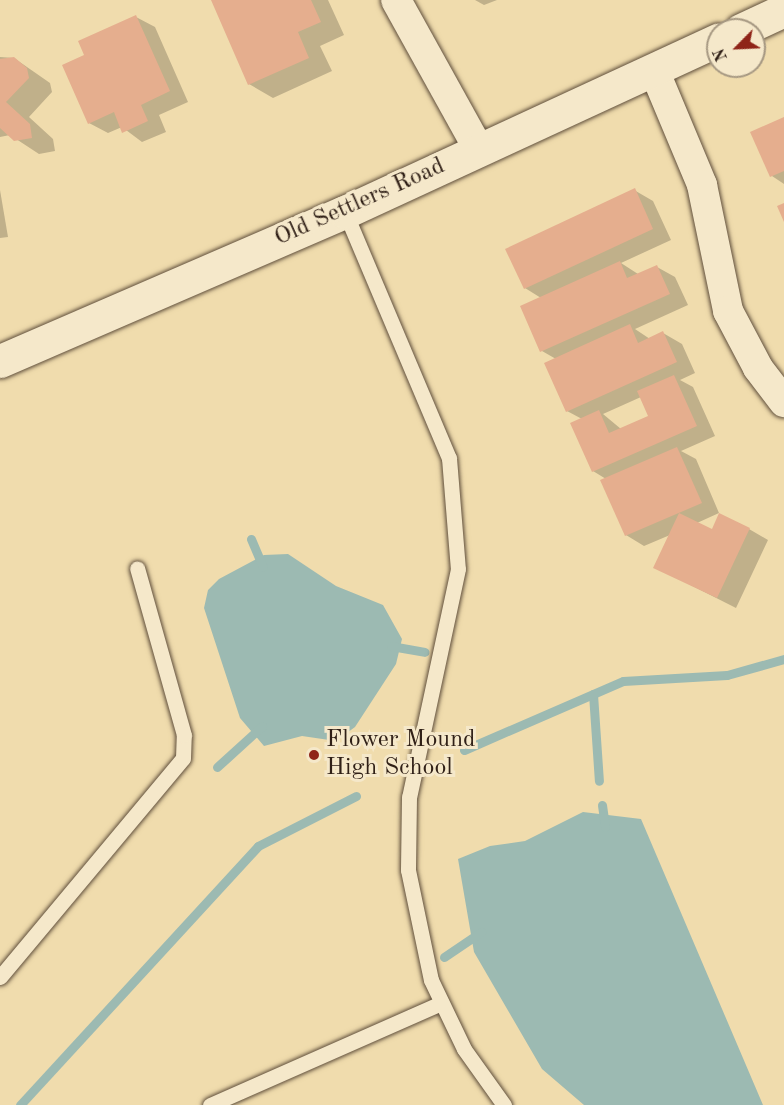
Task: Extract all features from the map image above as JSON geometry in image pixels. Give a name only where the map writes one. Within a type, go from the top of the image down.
[{"type":"main road","points":[[766,18],[784,10]]},
{"type":"main road","name":"Old Settlers Road","points":[[0,361],[345,212],[706,46]]},
{"type":"street","points":[[396,0],[479,150]]},
{"type":"street","points":[[654,70],[702,185],[728,310],[758,368],[784,402]]},
{"type":"lane","points":[[345,212],[440,431],[457,513],[454,598],[417,752],[407,815],[413,912],[441,1003],[504,1105]]},
{"type":"lane","points":[[0,977],[17,960],[183,758],[184,735],[136,568]]},
{"type":"lane","points":[[210,1105],[441,1003]]},
{"type":"water","points":[[288,554],[336,586],[383,605],[402,639],[396,664],[355,727],[336,741],[302,736],[264,746],[240,718],[204,608],[208,590],[219,579],[264,555]]},
{"type":"water","points":[[583,812],[641,819],[763,1105],[584,1105],[542,1069],[474,952],[458,859],[490,846],[525,841]]},
{"type":"building","points":[[211,0],[311,0],[321,22],[298,32],[309,58],[248,85]]},
{"type":"building","points":[[136,15],[170,91],[141,105],[148,121],[122,133],[114,112],[88,124],[62,65],[84,55],[78,41]]},
{"type":"building","points":[[14,57],[27,68],[29,78],[6,102],[30,124],[32,138],[14,141],[0,128],[0,59]]},
{"type":"building","points":[[784,117],[784,171],[770,177],[750,132]]},
{"type":"building","points":[[635,188],[653,229],[524,289],[505,249]]},
{"type":"building","points":[[784,203],[784,222],[777,206]]},
{"type":"building","points":[[620,261],[627,278],[657,265],[670,294],[540,352],[520,306]]},
{"type":"building","points":[[630,324],[638,343],[663,331],[677,362],[566,412],[544,363]]},
{"type":"building","points":[[674,375],[697,426],[592,472],[570,423],[599,410],[609,433],[648,416],[637,391]]},
{"type":"building","points":[[677,447],[702,503],[625,536],[600,480]]},
{"type":"building","points":[[679,513],[712,529],[719,513],[750,528],[717,598],[653,568]]},
{"type":"waterway","points":[[251,539],[263,567]]},
{"type":"waterway","points":[[391,646],[424,652]]},
{"type":"waterway","points":[[464,750],[623,681],[727,675],[784,659]]},
{"type":"waterway","points":[[593,694],[599,781]]},
{"type":"waterway","points":[[217,767],[262,726]]},
{"type":"waterway","points":[[20,1105],[258,846],[356,796]]},
{"type":"waterway","points":[[602,805],[605,827]]},
{"type":"waterway","points":[[444,957],[481,932]]},
{"type":"place","name":"Flower Mound High School","points":[[314,755]]}]
